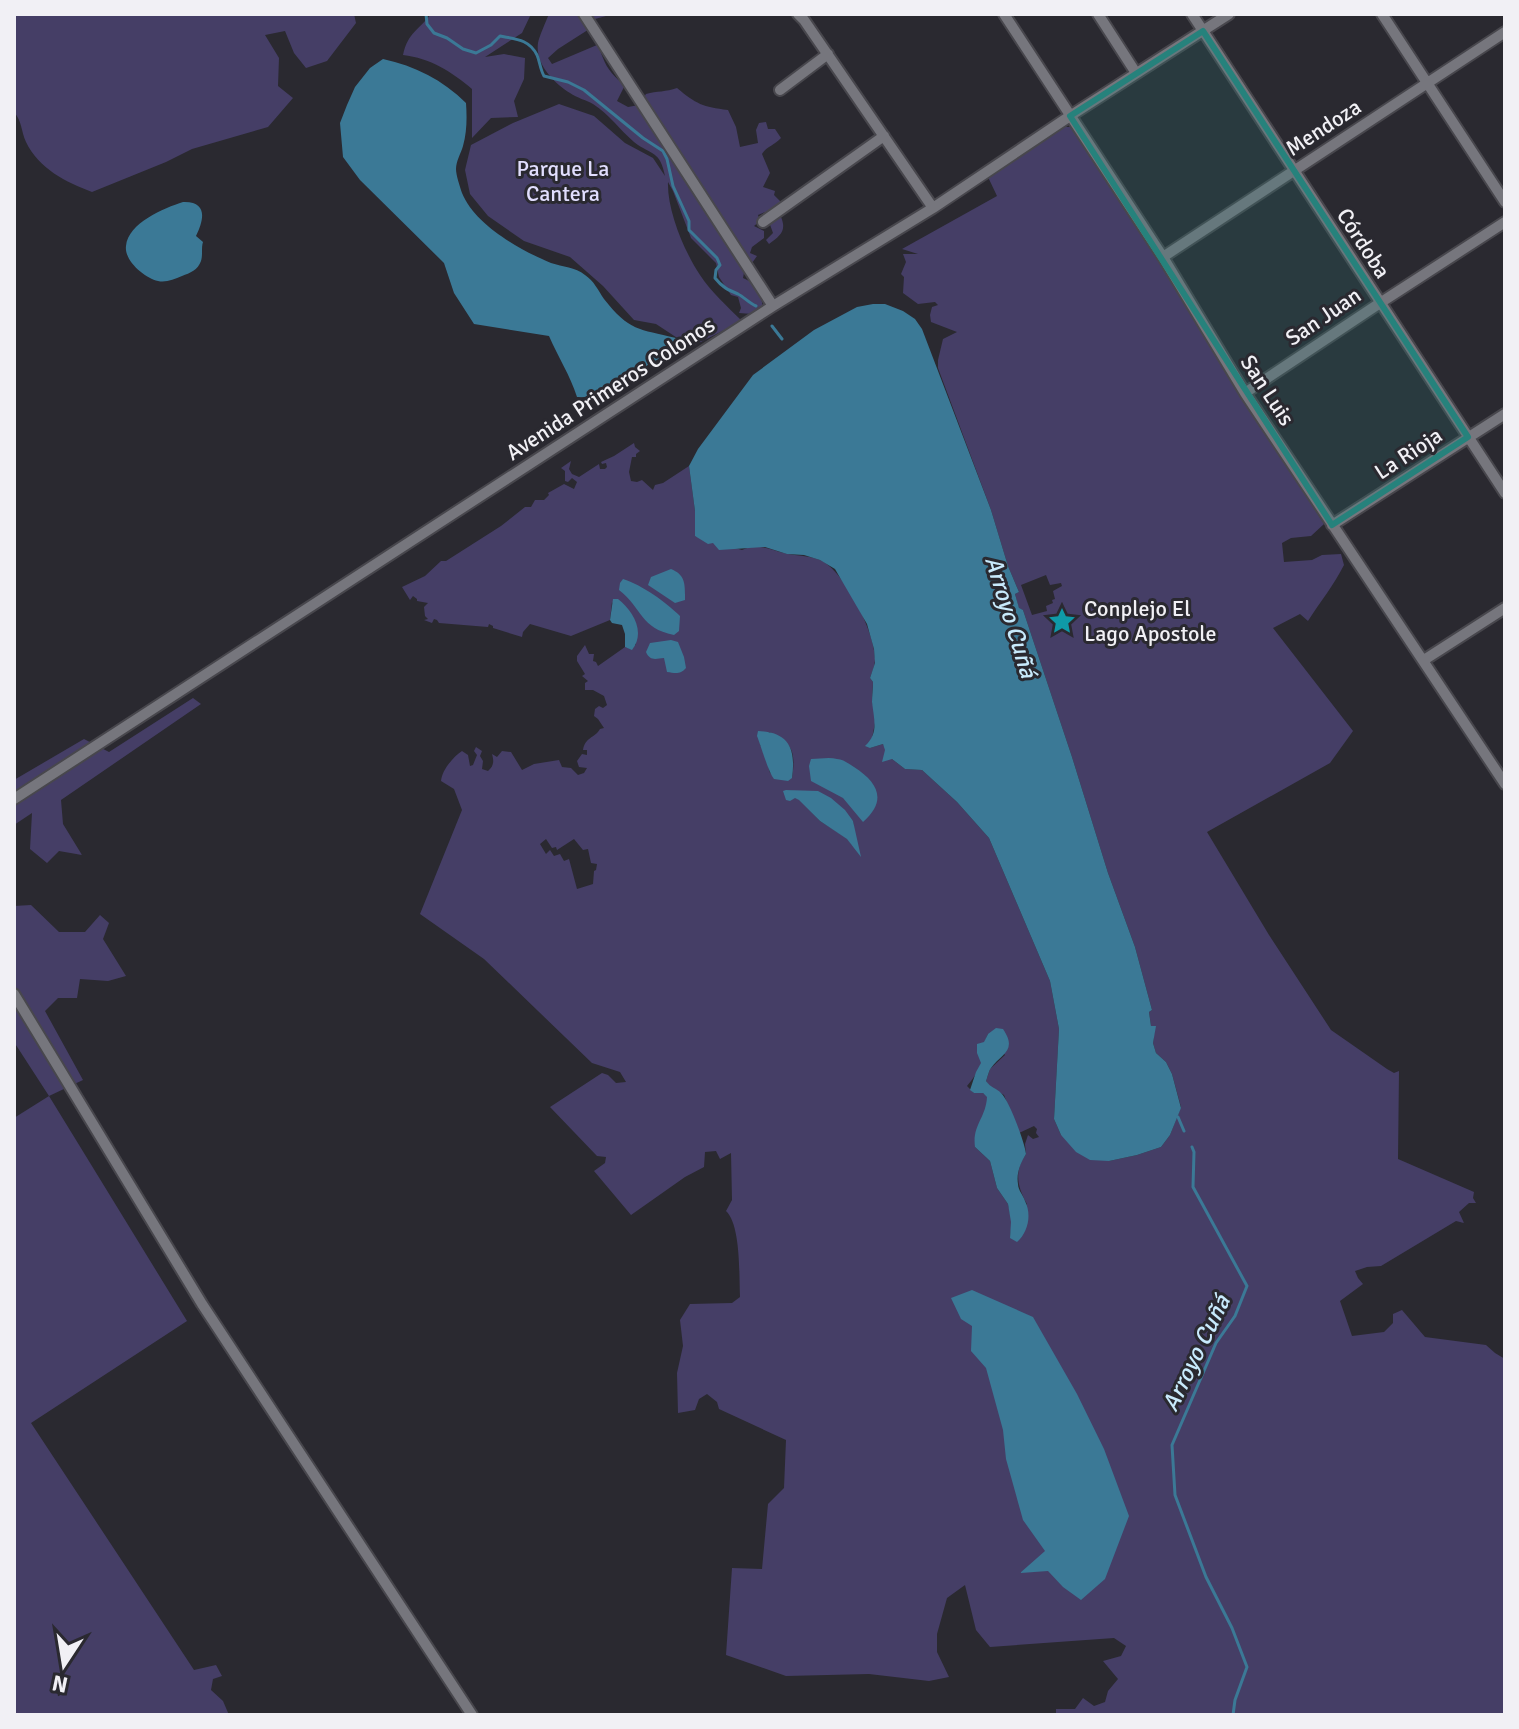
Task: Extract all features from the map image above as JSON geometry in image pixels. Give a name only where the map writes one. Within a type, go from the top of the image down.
[{"type":"street","points":[[584,14],[773,306]]},
{"type":"street","points":[[798,14],[933,208]]},
{"type":"street","name":"San Luis","points":[[1004,14],[1163,257],[1245,393],[1505,784]]},
{"type":"street","points":[[1098,14],[1136,73]]},
{"type":"street","name":"Córdoba","points":[[1192,14],[1505,493]]},
{"type":"street","name":"Avenida Primeros Colonos","points":[[14,799],[1229,14]]},
{"type":"street","points":[[1382,14],[1505,202]]},
{"type":"street","name":"Mendoza","points":[[1163,257],[1505,32]]},
{"type":"street","points":[[780,90],[828,54]]},
{"type":"street","points":[[763,222],[884,136]]},
{"type":"street","name":"San Juan","points":[[1245,393],[1505,222]]},
{"type":"street","name":"La Rioja","points":[[1332,525],[1505,414]]},
{"type":"street","points":[[1424,660],[1505,608]]},
{"type":"street","points":[[14,994],[202,1304],[472,1715]]},
{"type":"highlighted area","points":[[1203,31],[1468,437],[1332,525],[1070,116]]},
{"type":"green space","points":[[14,14],[354,14],[356,23],[327,61],[306,68],[294,53],[285,31],[265,35],[279,58],[278,86],[293,98],[268,127],[192,149],[92,192],[63,179],[46,167],[26,142],[14,112]]},
{"type":"green space","points":[[431,14],[531,14],[522,33],[485,57],[504,54],[525,58],[524,79],[514,101],[518,117],[491,118],[472,138],[472,89],[440,67],[403,55],[411,36]]},
{"type":"green space","name":"Parque La Cantera","points":[[549,14],[607,14],[595,19],[594,26],[548,58],[552,64],[597,45],[609,70],[625,85],[617,101],[628,107],[639,105],[646,94],[677,88],[700,104],[728,110],[740,147],[758,143],[756,130],[759,123],[766,122],[768,129],[775,129],[781,138],[762,154],[770,173],[763,187],[775,191],[774,195],[781,202],[792,204],[781,217],[781,233],[769,244],[766,240],[773,233],[768,219],[771,214],[765,212],[758,215],[760,221],[754,226],[764,231],[764,238],[752,247],[750,253],[757,256],[752,263],[746,262],[743,278],[759,291],[764,312],[739,313],[738,297],[731,295],[719,277],[716,263],[691,238],[668,182],[673,217],[688,254],[709,287],[742,321],[691,347],[656,324],[634,320],[603,286],[570,257],[524,241],[488,216],[470,194],[465,170],[471,145],[559,104],[594,116],[625,143],[653,158],[665,176],[661,162],[654,154],[634,142],[599,108],[564,89],[547,72],[539,58],[538,43]]},
{"type":"green space","points":[[1064,127],[1074,127],[1324,524],[1311,536],[1291,538],[1282,543],[1284,562],[1341,554],[1344,565],[1308,621],[1300,614],[1273,628],[1353,731],[1330,763],[1207,832],[1331,1030],[1387,1069],[1394,1073],[1399,1071],[1398,1159],[1474,1192],[1476,1203],[1469,1203],[1459,1212],[1464,1223],[1456,1221],[1381,1266],[1355,1271],[1363,1284],[1340,1301],[1352,1336],[1384,1332],[1393,1323],[1393,1314],[1402,1310],[1425,1337],[1486,1345],[1505,1359],[1505,1715],[1056,1715],[1056,1709],[1075,1709],[1083,1698],[1094,1706],[1105,1702],[1108,1691],[1118,1679],[1103,1661],[1121,1656],[1126,1646],[1114,1638],[990,1647],[976,1630],[965,1585],[947,1598],[937,1634],[937,1652],[949,1677],[929,1681],[869,1674],[786,1676],[726,1655],[732,1568],[762,1569],[768,1504],[784,1488],[786,1440],[719,1409],[717,1402],[707,1394],[699,1399],[695,1410],[678,1413],[677,1373],[683,1346],[680,1320],[690,1304],[732,1303],[740,1297],[737,1239],[726,1211],[732,1200],[731,1153],[720,1159],[716,1151],[705,1152],[704,1167],[631,1215],[594,1171],[605,1163],[606,1157],[597,1156],[550,1107],[602,1073],[616,1083],[626,1082],[620,1072],[592,1063],[484,959],[420,914],[462,810],[454,789],[441,781],[448,764],[462,751],[468,755],[470,766],[473,765],[476,747],[482,751],[482,769],[488,771],[493,763],[492,754],[497,757],[502,751],[511,752],[522,770],[534,764],[559,760],[562,767],[571,768],[578,775],[584,773],[587,768],[579,767],[577,761],[582,754],[587,755],[587,750],[583,750],[586,742],[604,728],[594,716],[595,709],[607,705],[604,696],[593,690],[585,690],[588,681],[582,676],[585,674],[577,656],[585,645],[589,654],[594,654],[593,661],[598,666],[625,647],[632,649],[636,644],[612,602],[610,620],[571,636],[530,624],[522,637],[489,624],[488,627],[424,620],[428,619],[424,607],[428,603],[417,601],[413,596],[410,600],[402,587],[425,576],[441,561],[446,561],[501,526],[525,507],[531,507],[535,500],[544,500],[548,493],[564,484],[574,489],[577,482],[572,478],[565,481],[565,471],[561,468],[571,461],[569,469],[579,477],[599,464],[600,469],[605,469],[606,463],[601,462],[634,443],[640,451],[632,457],[631,481],[642,480],[653,490],[655,485],[689,466],[695,536],[742,550],[763,547],[815,558],[839,576],[857,604],[874,649],[875,662],[870,678],[876,718],[870,748],[883,744],[892,759],[905,769],[922,770],[957,802],[989,838],[1050,981],[1059,1029],[1054,1119],[1061,1135],[1109,1161],[1161,1147],[1170,1135],[1181,1107],[1172,1074],[1166,1062],[1156,1053],[1153,1043],[1155,1026],[1151,1026],[1149,1012],[1152,1010],[1135,947],[1023,610],[1019,609],[1015,594],[1019,592],[938,368],[943,339],[957,332],[931,322],[932,307],[938,305],[935,302],[918,304],[903,293],[904,277],[901,274],[906,262],[903,254],[918,254],[902,249],[997,196],[988,177]],"holes":[[[1046,575],[1050,585],[1061,583],[1062,586],[1053,591],[1055,599],[1046,606],[1047,611],[1032,615],[1021,585]],[[769,732],[788,745],[793,755],[792,778],[770,773],[764,749],[760,745]],[[786,790],[802,792],[853,821],[855,837],[852,845],[847,838],[820,821]],[[546,839],[557,850],[574,839],[583,850],[588,849],[591,863],[597,864],[593,884],[577,889],[569,859],[564,861],[560,854],[554,856],[550,850],[546,854],[540,844]],[[988,1034],[1005,1055],[990,1069],[986,1081],[1004,1095],[1019,1133],[1034,1126],[1039,1137],[1033,1139],[1028,1135],[1025,1144],[1026,1154],[1018,1179],[1027,1204],[1010,1238],[1012,1222],[1008,1204],[997,1188],[990,1161],[975,1147],[987,1108],[987,1096],[974,1093],[967,1086],[982,1062]]]},
{"type":"green space","points":[[193,698],[201,704],[61,800],[63,824],[82,855],[59,851],[47,863],[30,849],[32,813],[14,825],[14,780],[84,739],[109,752]]},
{"type":"green space","points":[[31,905],[59,932],[85,932],[100,915],[109,923],[103,939],[126,976],[108,981],[80,979],[77,998],[58,998],[45,1011],[83,1080],[49,1096],[14,1042],[14,906]]},
{"type":"green space","points":[[49,1096],[187,1321],[31,1423],[194,1670],[216,1665],[222,1676],[213,1679],[211,1690],[223,1701],[229,1715],[14,1715],[14,1118]]},
{"type":"water","points":[[383,59],[428,75],[466,103],[465,135],[456,172],[462,193],[477,216],[526,251],[581,272],[628,323],[676,338],[676,350],[602,392],[577,397],[549,336],[474,324],[454,293],[444,263],[360,180],[343,157],[340,123],[347,105],[355,87],[370,68]]},
{"type":"water","points":[[183,202],[197,205],[202,213],[196,236],[203,242],[201,261],[193,271],[158,281],[142,273],[128,257],[128,238],[148,218]]},
{"type":"water","points":[[885,304],[903,311],[915,319],[922,329],[991,510],[1019,592],[1015,594],[1019,608],[1023,610],[1135,947],[1152,1010],[1149,1012],[1151,1026],[1156,1026],[1153,1043],[1156,1053],[1166,1062],[1172,1074],[1181,1108],[1170,1135],[1161,1147],[1137,1155],[1109,1161],[1090,1160],[1076,1152],[1061,1135],[1054,1119],[1059,1029],[1050,981],[989,838],[957,802],[922,770],[905,769],[892,759],[882,762],[883,744],[870,748],[865,746],[874,726],[873,682],[870,678],[875,663],[874,649],[867,624],[835,569],[820,560],[765,547],[719,550],[713,543],[708,544],[695,536],[689,466],[698,449],[753,375],[814,330],[857,307]]},
{"type":"water","points":[[671,569],[680,574],[685,585],[685,600],[675,603],[648,585],[651,577]]},
{"type":"water","points":[[623,579],[646,590],[680,616],[679,631],[674,635],[648,623],[619,590]]},
{"type":"water","points":[[613,599],[623,604],[636,622],[638,636],[632,650],[625,647],[622,625],[610,620]]},
{"type":"water","points":[[678,642],[684,657],[686,668],[679,673],[667,672],[664,658],[651,658],[646,652],[650,643]]},
{"type":"water","points":[[758,731],[777,735],[788,744],[793,768],[792,778],[788,781],[774,779],[757,736]]},
{"type":"water","points":[[811,759],[841,760],[869,779],[877,793],[877,800],[871,814],[863,822],[843,798],[811,781]]},
{"type":"water","points":[[783,791],[818,791],[845,810],[853,821],[861,857],[847,839],[820,821],[799,800],[786,800]]},
{"type":"water","points":[[996,1028],[1003,1029],[1009,1042],[1006,1052],[990,1069],[986,1081],[1001,1093],[1008,1104],[1026,1154],[1019,1168],[1018,1180],[1027,1206],[1028,1223],[1017,1242],[1010,1238],[1008,1204],[997,1188],[990,1161],[975,1147],[975,1133],[987,1097],[970,1090],[981,1063],[977,1044],[984,1042]]},
{"type":"water","points":[[972,1290],[1033,1317],[1104,1449],[1129,1516],[1105,1579],[1081,1600],[1048,1571],[1020,1573],[1045,1551],[1023,1520],[986,1368],[971,1351],[972,1326],[961,1319],[951,1298]]},
{"type":"waterway","name":"Arroyo Cuñá","points":[[390,14],[396,14]]},
{"type":"waterway","name":"Arroyo Cuñá","points":[[426,14],[427,24],[434,33],[476,53],[500,36],[526,43],[537,55],[544,76],[584,90],[663,151],[673,186],[689,221],[689,230],[720,265],[715,278],[725,288],[756,306]]},
{"type":"waterway","name":"Arroyo Cuñá","points":[[772,326],[782,339]]},
{"type":"waterway","name":"Arroyo Cuñá","points":[[1178,1117],[1184,1131]]},
{"type":"waterway","name":"Arroyo Cuñá","points":[[1192,1147],[1193,1187],[1247,1286],[1235,1316],[1216,1343],[1172,1445],[1175,1495],[1206,1577],[1232,1628],[1247,1667],[1233,1715]]},
{"type":"place","name":"Conplejo El Lago Apostole","points":[[1062,621]]}]
